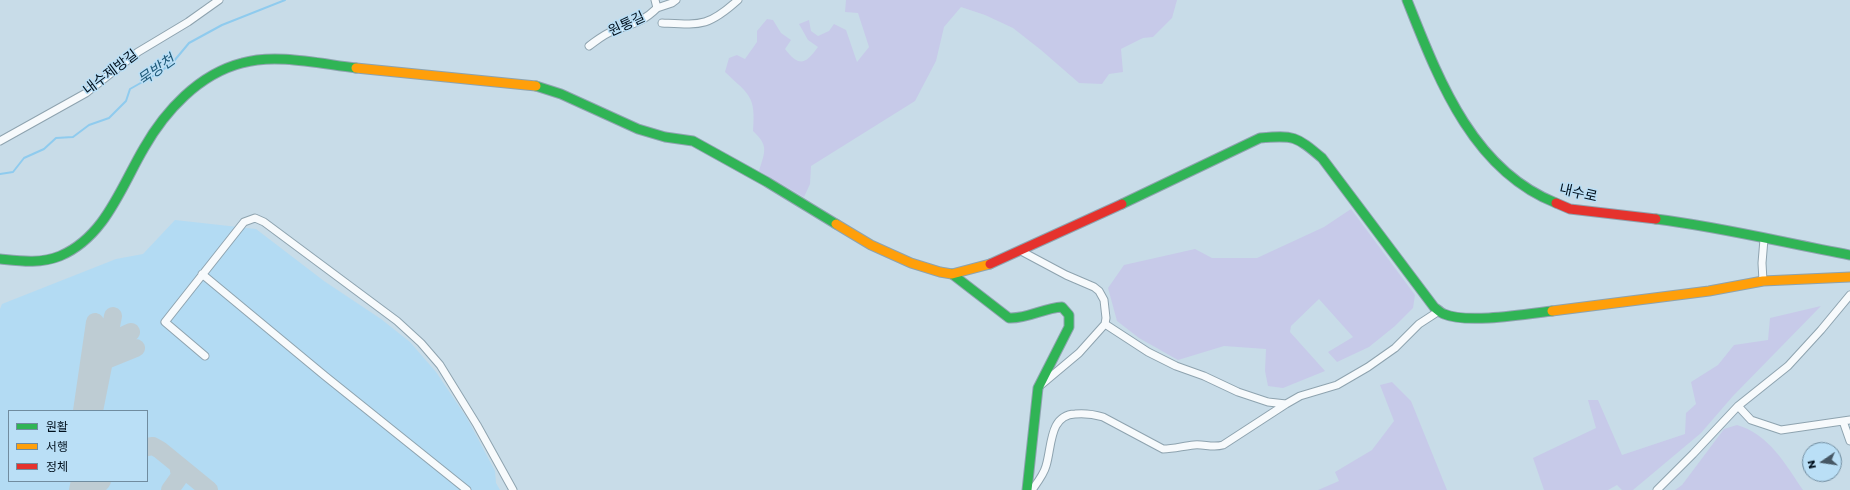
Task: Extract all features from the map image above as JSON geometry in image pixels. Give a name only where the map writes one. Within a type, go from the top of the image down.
[{"type":"street","name":"내수제방길","points":[[0,141],[86,93],[138,52],[188,22],[219,0]]},
{"type":"street","name":"원통길","points":[[589,46],[612,31],[637,23],[647,18],[657,8],[655,0]]},
{"type":"street","points":[[657,8],[672,3],[676,0]]},
{"type":"street","points":[[662,23],[690,24],[708,22],[738,0]]},
{"type":"street","name":"내수로","points":[[1406,0],[1434,66],[1459,112],[1488,156],[1501,170],[1520,186],[1545,200],[1570,208],[1704,224],[1764,239],[1850,255]]},
{"type":"street","points":[[0,259],[37,262],[52,258],[82,243],[107,217],[144,148],[162,121],[191,92],[217,72],[231,66],[248,61],[284,60],[539,86],[561,94],[638,129],[665,137],[693,141],[767,182],[871,245],[910,263],[952,274],[978,268],[1021,251],[1260,138],[1284,136],[1300,140],[1322,158],[1414,282],[1434,307],[1444,314],[1461,318],[1510,316],[1709,291],[1763,281],[1850,277]]},
{"type":"street","points":[[204,356],[165,322],[244,222],[255,218],[264,222],[397,321],[421,343],[440,365],[477,425],[513,490]]},
{"type":"street","points":[[1763,281],[1762,263],[1764,239]]},
{"type":"street","points":[[1021,251],[1066,275],[1094,286],[1100,291],[1105,305],[1106,318],[1104,324],[1079,353],[1038,388]]},
{"type":"street","points":[[202,274],[325,376],[468,490]]},
{"type":"street","points":[[952,274],[1009,318],[1023,318],[1054,307],[1062,307],[1069,315],[1069,326],[1038,388],[1027,490]]},
{"type":"street","points":[[1657,490],[1694,454],[1738,406],[1788,366],[1850,295]]},
{"type":"street","points":[[1032,490],[1046,468],[1054,430],[1058,420],[1064,416],[1084,413],[1097,415],[1122,426],[1148,442],[1163,449],[1174,449],[1195,444],[1216,447],[1223,445],[1300,396],[1337,385],[1368,367],[1395,348],[1419,324],[1439,311]]},
{"type":"street","points":[[1104,324],[1148,352],[1176,366],[1204,376],[1238,392],[1268,402],[1286,404]]},
{"type":"street","points":[[1738,406],[1751,420],[1781,430],[1847,420],[1850,441]]},
{"type":"shaded area","points":[[846,0],[1177,0],[1172,18],[1153,37],[1143,38],[1121,49],[1123,72],[1109,74],[1102,84],[1079,83],[1013,28],[985,15],[961,7],[944,27],[936,61],[915,101],[811,166],[810,184],[804,197],[759,171],[764,154],[764,145],[753,131],[754,119],[752,103],[745,91],[725,72],[729,58],[737,55],[745,59],[757,42],[757,31],[767,19],[773,20],[781,33],[791,40],[785,49],[794,59],[798,61],[802,62],[806,60],[818,47],[808,40],[799,24],[809,20],[811,31],[818,36],[829,31],[834,24],[846,30],[857,62],[869,47],[858,13],[845,12]]},
{"type":"shaded area","points":[[1351,209],[1415,295],[1413,308],[1395,326],[1369,347],[1337,362],[1328,352],[1353,337],[1319,299],[1291,326],[1290,332],[1325,371],[1283,388],[1268,386],[1265,371],[1266,349],[1224,346],[1178,360],[1139,338],[1117,321],[1108,288],[1124,265],[1195,249],[1212,258],[1257,258],[1324,227]]},
{"type":"shaded area","points":[[175,220],[256,229],[324,281],[381,319],[410,342],[436,372],[467,418],[495,471],[496,483],[500,490],[0,490],[0,309],[2,304],[116,259],[143,254]]},
{"type":"shaded area","points":[[1821,306],[1733,396],[1701,433],[1633,490],[1622,490],[1617,485],[1608,490],[1544,490],[1533,458],[1596,428],[1588,400],[1598,400],[1622,455],[1685,434],[1686,413],[1696,404],[1691,382],[1718,365],[1734,345],[1768,340],[1770,318]]},
{"type":"shaded area","points":[[1392,382],[1411,401],[1447,490],[1318,490],[1339,481],[1335,472],[1372,450],[1394,421],[1380,385]]},
{"type":"shaded area","points":[[1737,425],[1758,435],[1767,443],[1783,461],[1803,490],[1675,490],[1682,485],[1724,429]]},
{"type":"waterway","name":"묵방천","points":[[0,174],[13,172],[24,158],[44,149],[56,138],[73,137],[89,125],[109,118],[126,101],[130,89],[160,72],[174,61],[189,43],[222,25],[285,0]]},
{"type":"taxiway","points":[[94,410],[113,316]]},
{"type":"taxiway","points":[[82,410],[95,322]]},
{"type":"taxiway","points":[[100,349],[107,343],[131,332]]},
{"type":"taxiway","points":[[97,366],[104,361],[136,348]]},
{"type":"taxiway","points":[[148,447],[153,446],[160,450],[209,490]]},
{"type":"taxiway","points":[[170,490],[180,476],[178,465]]},
{"type":"taxiway","points":[[78,490],[80,482]]},
{"type":"taxiway","points":[[94,490],[101,482]]},
{"type":"traffic: fast","points":[[1407,0],[1446,90],[1480,145],[1502,168],[1527,188],[1556,203]]},
{"type":"traffic: fast","points":[[0,259],[30,261],[52,259],[76,248],[89,237],[110,210],[152,134],[162,121],[173,108],[198,85],[226,68],[255,60],[269,59],[299,60],[356,68]]},
{"type":"traffic: fast","points":[[536,86],[561,94],[638,129],[665,137],[693,141],[767,182],[836,224]]},
{"type":"traffic: fast","points":[[1122,204],[1260,138],[1288,137],[1300,141],[1322,158],[1434,307],[1442,313],[1454,317],[1482,318],[1552,311]]},
{"type":"traffic: fast","points":[[1656,219],[1729,231],[1850,255]]},
{"type":"traffic: fast","points":[[952,274],[1009,318],[1023,317],[1048,309],[1062,307],[1069,315],[1069,327],[1038,388],[1027,490]]},
{"type":"traffic: slow","points":[[356,68],[536,86]]},
{"type":"traffic: slow","points":[[836,224],[871,245],[911,263],[940,272],[952,274],[990,264]]},
{"type":"traffic: slow","points":[[1552,311],[1709,291],[1763,281],[1850,277]]},
{"type":"traffic: jam","points":[[1556,203],[1570,209],[1656,219]]},
{"type":"traffic: jam","points":[[990,264],[1122,204]]}]
